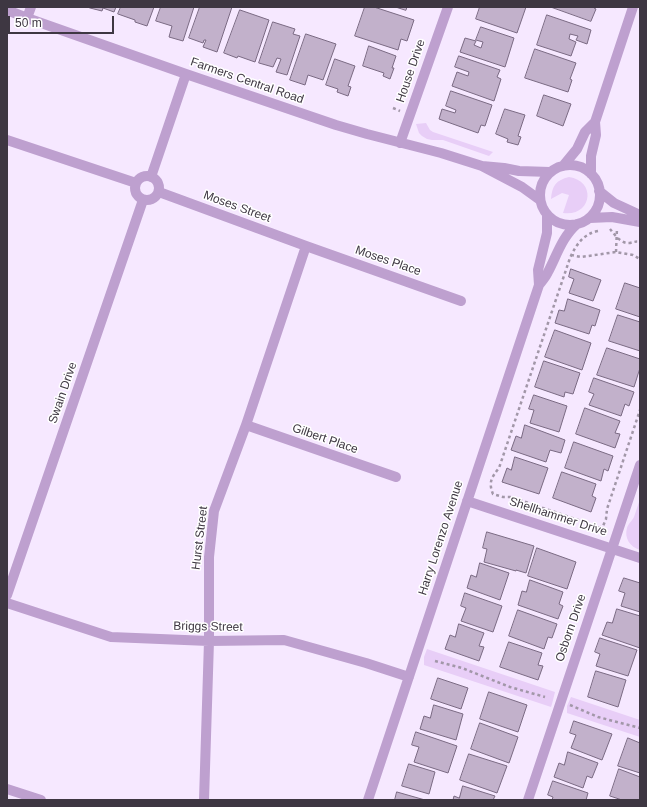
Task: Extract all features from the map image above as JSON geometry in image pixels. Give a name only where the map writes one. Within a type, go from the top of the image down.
[{"type":"street","points":[[27,18],[31,7]]},
{"type":"street","name":"House Drive","points":[[400,142],[448,7]]},
{"type":"street","points":[[591,174],[591,156],[596,135],[595,122],[633,7]]},
{"type":"street","name":"Farmers Central Road","points":[[7,10],[186,74],[336,125],[441,153],[482,166],[522,187],[540,200]]},
{"type":"street","points":[[150,177],[186,74]]},
{"type":"street","points":[[564,166],[577,149],[585,132],[595,122]]},
{"type":"street","points":[[7,140],[136,183]]},
{"type":"street","name":"Farmers Central Road","points":[[482,166],[519,171],[550,172]]},
{"type":"street","points":[[564,166],[580,167],[591,174],[599,191],[600,198],[598,205],[590,218],[584,222],[569,225],[561,224],[553,221],[542,208],[540,190],[543,181],[550,172],[556,168],[564,166]]},
{"type":"street","points":[[146,176],[150,177],[158,184],[159,192],[157,196],[151,200],[143,200],[135,191],[136,183],[146,176]]},
{"type":"street","points":[[599,191],[614,203],[640,215]]},
{"type":"street","name":"Moses Street","points":[[159,192],[306,246]]},
{"type":"street","name":"Swain Drive","points":[[7,595],[143,200]]},
{"type":"street","name":"Harry Lorenzo Avenue","points":[[539,285],[538,270],[547,233],[547,215]]},
{"type":"street","points":[[590,218],[612,217],[640,222]]},
{"type":"street","name":"Harry Lorenzo Avenue","points":[[368,800],[539,285],[548,274],[562,242],[570,230],[577,224]]},
{"type":"street","name":"Moses Place","points":[[306,246],[461,301]]},
{"type":"street","name":"Hurst Street","points":[[204,800],[209,641],[209,557],[214,511],[246,425],[306,246]]},
{"type":"street","name":"Gilbert Place","points":[[246,425],[396,477]]},
{"type":"street","name":"Osborn Drive","points":[[528,800],[640,465]]},
{"type":"street","name":"Shellhammer Drive","points":[[467,501],[640,558]]},
{"type":"street","name":"Briggs Street","points":[[7,603],[111,637],[209,641],[284,640],[366,663],[409,677]]},
{"type":"street","points":[[7,789],[41,800]]},
{"type":"path","points":[[616,252],[617,225]]},
{"type":"path","points":[[610,228],[621,240],[626,243],[634,241],[640,242]]},
{"type":"path","points":[[602,230],[583,237],[571,255],[499,468],[490,483],[493,494],[503,498],[511,496],[584,522],[592,527],[598,528],[603,526],[606,519],[607,509],[640,410]]},
{"type":"path","points":[[567,253],[581,257],[616,252],[640,258]]},
{"type":"path","points":[[435,661],[462,668],[510,687],[546,697]]},
{"type":"path","points":[[568,704],[598,717],[640,728]]},
{"type":"shaded area","points":[[426,123],[433,132],[493,152],[489,156],[443,140],[427,139],[419,133],[416,124]]},
{"type":"shaded area","points":[[569,177],[578,180],[584,185],[587,191],[587,198],[585,204],[580,210],[573,213],[563,213],[569,195],[562,193],[551,199],[556,184]]},
{"type":"shaded area","points":[[640,499],[640,550],[633,547],[629,542],[626,532],[634,517]]},
{"type":"shaded area","points":[[427,649],[555,692],[551,707],[424,665],[424,657]]},
{"type":"shaded area","points":[[571,697],[640,720],[640,737],[567,713],[567,706]]},
{"type":"building","points":[[116,7],[114,12],[103,8],[102,11],[90,8]]},
{"type":"building","points":[[121,7],[154,7],[147,26],[118,14]]},
{"type":"building","points":[[161,7],[194,7],[183,41],[169,37],[172,26],[156,21]]},
{"type":"building","points":[[200,7],[232,7],[217,52],[203,47],[206,40],[204,40],[203,43],[189,38]]},
{"type":"building","points":[[365,7],[374,7],[414,20],[407,41],[401,39],[398,50],[355,36]]},
{"type":"building","points":[[396,7],[407,7],[406,10]]},
{"type":"building","points":[[480,7],[526,7],[517,33],[476,19]]},
{"type":"building","points":[[551,7],[595,7],[594,8],[596,9],[591,21]]},
{"type":"building","points":[[240,10],[269,20],[255,62],[224,53]]},
{"type":"building","points":[[547,15],[591,30],[587,44],[576,40],[578,36],[570,34],[569,39],[576,42],[571,56],[537,45]]},
{"type":"building","points":[[273,22],[295,29],[293,34],[300,36],[287,75],[276,72],[281,59],[277,58],[273,67],[259,63]]},
{"type":"building","points":[[481,27],[514,38],[505,67],[460,52],[465,38],[476,41],[474,45],[481,48],[483,42],[476,40]]},
{"type":"building","points":[[306,34],[336,44],[323,80],[308,75],[305,85],[290,80]]},
{"type":"building","points":[[369,46],[396,56],[390,79],[383,76],[384,73],[363,66]]},
{"type":"building","points":[[535,49],[576,63],[570,79],[572,80],[568,92],[525,78]]},
{"type":"building","points":[[459,56],[500,70],[497,77],[501,79],[494,101],[452,86],[457,72],[468,76],[469,72],[455,67]]},
{"type":"building","points":[[335,59],[355,66],[348,86],[351,87],[348,96],[337,92],[338,89],[326,85]]},
{"type":"building","points":[[451,91],[492,105],[485,126],[481,125],[478,133],[439,119],[442,109],[455,113],[456,110],[446,106]]},
{"type":"building","points":[[544,95],[571,104],[563,126],[537,116]]},
{"type":"building","points":[[505,109],[525,115],[518,136],[521,137],[518,145],[507,142],[508,139],[496,134]]},
{"type":"building","points":[[571,269],[601,280],[593,301],[569,293],[574,279],[569,277]]},
{"type":"building","points":[[625,283],[640,288],[640,317],[616,309]]},
{"type":"building","points":[[568,299],[600,310],[595,326],[592,325],[589,334],[555,323],[559,310],[564,311]]},
{"type":"building","points":[[618,315],[640,322],[640,351],[609,341]]},
{"type":"building","points":[[555,330],[591,343],[582,370],[545,357]]},
{"type":"building","points":[[607,348],[640,359],[640,368],[634,387],[597,375]]},
{"type":"building","points":[[544,361],[580,373],[573,394],[565,392],[564,397],[535,387]]},
{"type":"building","points":[[594,378],[634,392],[629,406],[625,404],[621,416],[589,405],[594,394],[589,392]]},
{"type":"building","points":[[534,395],[567,406],[559,432],[530,423],[534,410],[529,409]]},
{"type":"building","points":[[585,408],[620,421],[615,433],[620,434],[615,448],[576,434]]},
{"type":"building","points":[[525,425],[565,440],[561,453],[550,450],[546,462],[511,450],[516,436],[521,438]]},
{"type":"building","points":[[574,442],[613,456],[608,471],[604,469],[601,481],[565,468]]},
{"type":"building","points":[[515,457],[548,468],[539,494],[502,482],[507,468],[511,470]]},
{"type":"building","points":[[562,472],[596,484],[592,496],[596,498],[591,512],[553,498]]},
{"type":"building","points":[[487,532],[534,546],[526,573],[484,562],[487,549],[483,548]]},
{"type":"building","points":[[537,548],[576,562],[567,589],[528,576]]},
{"type":"building","points":[[480,563],[509,573],[500,600],[467,588],[471,575],[476,577]]},
{"type":"building","points":[[624,578],[640,583],[640,612],[621,606],[625,593],[619,591]]},
{"type":"building","points":[[530,580],[563,592],[559,604],[563,606],[558,619],[518,605],[522,591],[526,592]]},
{"type":"building","points":[[465,593],[502,606],[493,632],[461,621],[466,608],[461,606]]},
{"type":"building","points":[[617,609],[640,616],[640,648],[602,635],[607,622],[612,623]]},
{"type":"building","points":[[518,610],[557,624],[552,638],[548,637],[544,649],[509,636]]},
{"type":"building","points":[[459,624],[484,633],[479,646],[484,647],[479,661],[445,649],[450,635],[455,637]]},
{"type":"building","points":[[600,638],[637,650],[628,676],[596,666],[600,654],[595,652]]},
{"type":"building","points":[[509,642],[542,653],[538,665],[543,666],[538,680],[500,667]]},
{"type":"building","points":[[596,671],[626,680],[618,707],[588,697]]},
{"type":"building","points":[[438,678],[468,688],[461,709],[431,699]]},
{"type":"building","points":[[489,692],[527,705],[518,732],[480,719]]},
{"type":"building","points":[[434,705],[463,714],[456,740],[420,729],[424,716],[430,718]]},
{"type":"building","points":[[574,721],[612,734],[602,760],[571,748],[576,735],[570,733]]},
{"type":"building","points":[[480,723],[518,737],[509,763],[471,749]]},
{"type":"building","points":[[416,732],[457,746],[448,773],[414,762],[419,747],[412,745]]},
{"type":"building","points":[[628,738],[640,743],[640,773],[618,766]]},
{"type":"building","points":[[568,752],[598,763],[592,778],[587,776],[583,788],[554,777],[559,763],[564,765]]},
{"type":"building","points":[[469,754],[507,766],[497,793],[460,780]]},
{"type":"building","points":[[409,764],[435,772],[429,794],[402,786]]},
{"type":"building","points":[[619,769],[640,777],[640,800],[622,800],[610,796]]},
{"type":"building","points":[[553,781],[588,793],[586,800],[552,800],[553,797],[548,795]]},
{"type":"building","points":[[463,786],[495,796],[493,800],[453,800],[454,796],[459,798]]},
{"type":"building","points":[[397,792],[425,800],[395,800]]}]
